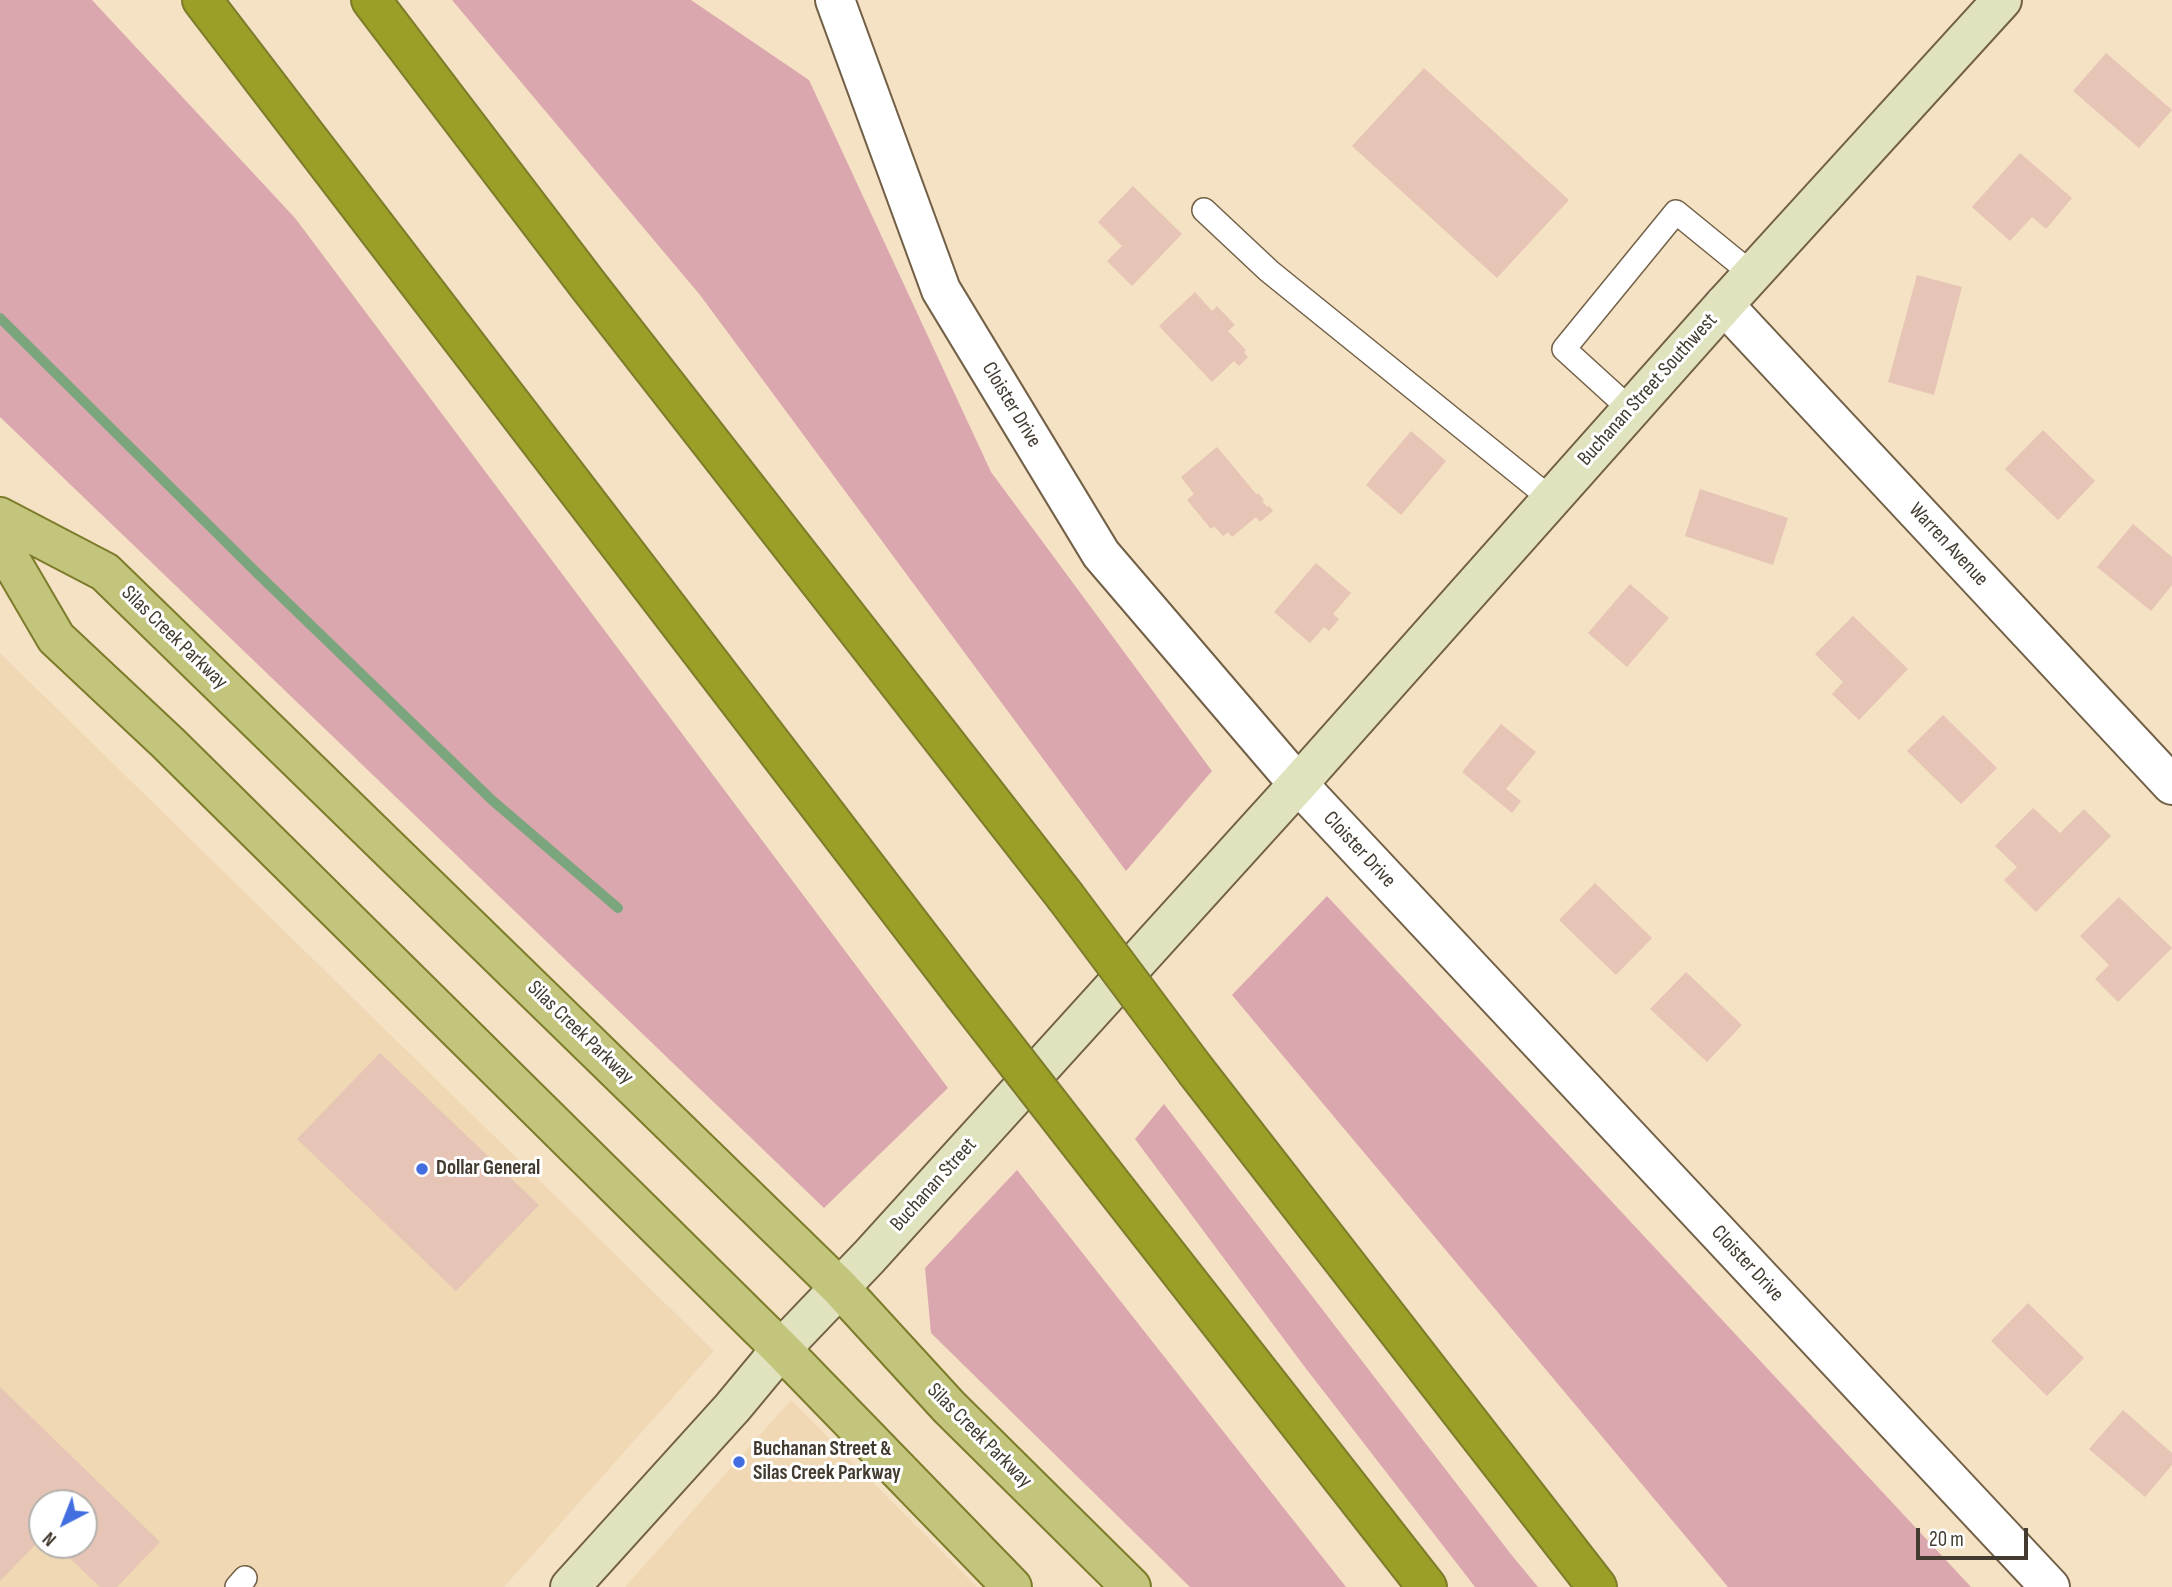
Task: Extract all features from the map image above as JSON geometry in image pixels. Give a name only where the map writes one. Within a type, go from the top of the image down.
[{"type":"highway","points":[[202,0],[962,992],[1427,1587]]},
{"type":"highway","points":[[371,0],[588,285],[1065,897],[1196,1071],[1597,1587]]},
{"type":"main road","name":"Silas Creek Parkway","points":[[0,517],[105,572],[840,1288],[949,1407],[1130,1587]]},
{"type":"main road","points":[[0,542],[56,638],[187,762],[781,1349],[1012,1587]]},
{"type":"street","name":"Cloister Drive","points":[[835,0],[941,290],[1101,554],[1298,784],[2050,1587]]},
{"type":"street","name":"Buchanan Street Southwest","points":[[1298,784],[1724,305],[2002,0]]},
{"type":"street","name":"Warren Avenue","points":[[1724,305],[2172,785]]},
{"type":"street","name":"Buchanan Street","points":[[570,1587],[732,1408],[781,1349],[840,1288],[1298,784]]},
{"type":"lane","points":[[1204,210],[1269,271],[1551,499]]},
{"type":"lane","points":[[1631,410],[1564,349],[1676,212],[1752,274]]},
{"type":"shaded area","points":[[0,0],[92,0],[295,218],[948,1088],[824,1208],[0,417]]},
{"type":"shaded area","points":[[452,0],[691,0],[809,80],[991,472],[1212,771],[1126,871],[700,295]]},
{"type":"shaded area","points":[[0,653],[714,1351],[504,1587],[0,1587]]},
{"type":"shaded area","points":[[1327,896],[1971,1587],[1728,1587],[1232,995]]},
{"type":"shaded area","points":[[1164,1104],[1538,1587],[1475,1587],[1304,1366],[1135,1139]]},
{"type":"shaded area","points":[[1017,1170],[1346,1587],[1190,1587],[931,1333],[925,1268]]},
{"type":"shaded area","points":[[791,1400],[977,1587],[625,1587]]},
{"type":"building","points":[[2106,53],[2172,110],[2139,148],[2073,91]]},
{"type":"building","points":[[1424,68],[1569,200],[1497,278],[1352,146]]},
{"type":"building","points":[[2020,153],[2072,198],[2046,229],[2032,217],[2010,241],[1972,207]]},
{"type":"building","points":[[1133,186],[1182,234],[1132,286],[1107,261],[1122,246],[1098,222]]},
{"type":"building","points":[[1917,275],[1962,287],[1934,395],[1888,382]]},
{"type":"building","points":[[1195,292],[1212,311],[1217,306],[1235,325],[1228,331],[1246,350],[1244,352],[1248,357],[1239,366],[1234,361],[1212,382],[1159,326]]},
{"type":"building","points":[[2043,430],[2095,481],[2058,520],[2005,469]]},
{"type":"building","points":[[1411,431],[1446,461],[1401,515],[1366,485]]},
{"type":"building","points":[[1217,447],[1273,511],[1260,522],[1256,517],[1232,537],[1228,532],[1223,536],[1214,526],[1211,529],[1187,500],[1194,494],[1181,477]]},
{"type":"building","points":[[1700,489],[1788,518],[1773,565],[1685,536]]},
{"type":"building","points":[[2133,524],[2172,557],[2172,585],[2151,611],[2097,567]]},
{"type":"building","points":[[1316,563],[1351,593],[1333,614],[1339,619],[1329,631],[1324,627],[1310,643],[1274,612]]},
{"type":"building","points":[[1630,584],[1669,618],[1627,667],[1588,633]]},
{"type":"building","points":[[1853,616],[1908,669],[1859,720],[1832,694],[1843,682],[1815,654]]},
{"type":"building","points":[[1943,715],[1997,768],[1961,804],[1907,751]]},
{"type":"building","points":[[1501,724],[1536,752],[1506,789],[1521,801],[1512,813],[1462,772]]},
{"type":"building","points":[[2033,808],[2060,833],[2084,809],[2111,836],[2036,912],[2004,880],[2017,867],[1995,846]]},
{"type":"building","points":[[1595,883],[1652,938],[1616,975],[1559,920]]},
{"type":"building","points":[[2119,897],[2172,948],[2118,1002],[2095,979],[2109,965],[2080,936]]},
{"type":"building","points":[[1686,972],[1742,1025],[1707,1062],[1650,1009]]},
{"type":"building","points":[[380,1053],[539,1205],[456,1291],[297,1139]]},
{"type":"building","points":[[2028,1303],[2084,1358],[2047,1396],[1991,1341]]},
{"type":"building","points":[[0,1387],[160,1542],[117,1587],[100,1587],[71,1559],[98,1559],[98,1489],[28,1489],[28,1552],[0,1581]]},
{"type":"building","points":[[2123,1410],[2172,1453],[2172,1465],[2145,1497],[2089,1449]]},
{"type":"waterway","points":[[0,318],[260,576],[493,801],[618,908]]},
{"type":"place","name":"Dollar General","points":[[422,1169]]},
{"type":"place","name":"Buchanan Street & Silas Creek Parkway","points":[[739,1462]]}]
